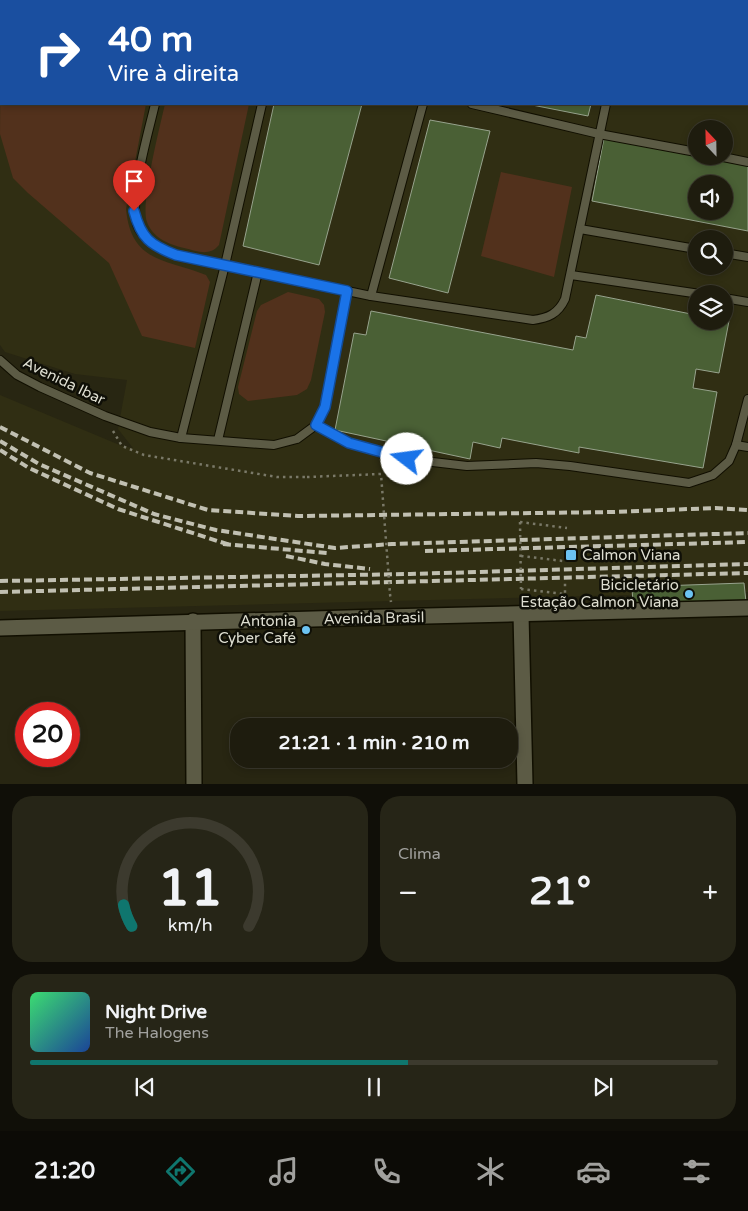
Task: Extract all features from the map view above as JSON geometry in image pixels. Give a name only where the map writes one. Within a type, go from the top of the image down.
[{"type":"main road","name":"Avenida Brasil","points":[[0,628],[193,621],[748,608]]},
{"type":"main road","points":[[521,614],[526,784]]},
{"type":"main road","points":[[193,621],[194,784]]},
{"type":"lane","points":[[155,105],[136,193],[134,211],[138,228],[158,248],[176,255],[371,296],[533,320],[550,317],[561,308],[565,299],[606,105]]},
{"type":"lane","points":[[181,438],[226,265],[262,105]]},
{"type":"lane","points":[[371,296],[423,105]]},
{"type":"lane","points":[[476,105],[599,134],[688,151]]},
{"type":"lane","points":[[733,159],[748,162]]},
{"type":"lane","points":[[580,228],[688,248]]},
{"type":"lane","points":[[733,255],[748,257]]},
{"type":"lane","points":[[218,440],[258,272]]},
{"type":"lane","points":[[571,275],[688,292]]},
{"type":"lane","points":[[347,291],[325,407],[316,425],[349,443],[407,459],[467,466],[536,463],[689,483],[713,475],[729,462],[736,445],[748,399]]},
{"type":"lane","points":[[733,300],[748,302]]},
{"type":"lane","name":"Avenida Ibar","points":[[0,360],[17,375],[105,416],[150,432],[181,438],[274,444],[297,439],[316,425]]},
{"type":"lane","points":[[736,445],[748,447]]},
{"type":"path","points":[[105,416],[122,446],[144,455],[277,477],[307,478],[381,474],[390,594]]},
{"type":"path","points":[[566,583],[565,594],[521,590],[520,522],[567,528]]},
{"type":"path","points":[[521,556],[563,561]]},
{"type":"shaded area","points":[[0,105],[748,105],[748,592],[0,611],[0,395],[122,446],[133,448],[118,429],[127,380],[75,374],[5,352],[0,345]]},
{"type":"shaded area","points":[[0,105],[146,105],[126,209],[129,227],[135,240],[153,256],[206,275],[210,282],[195,348],[142,336],[109,263],[13,178],[0,134]]},
{"type":"shaded area","points":[[165,105],[249,105],[219,245],[215,249],[207,252],[198,252],[178,246],[157,236],[150,228],[147,222],[146,199]]},
{"type":"shaded area","points":[[501,172],[572,187],[554,277],[481,256]]},
{"type":"shaded area","points":[[288,292],[319,299],[324,305],[325,312],[311,380],[307,389],[297,395],[248,401],[239,394],[238,387],[257,311],[261,305]]},
{"type":"building","points":[[274,105],[362,105],[319,265],[243,246]]},
{"type":"building","points":[[532,105],[591,105],[588,116]]},
{"type":"building","points":[[430,120],[490,131],[448,293],[389,278]]},
{"type":"building","points":[[604,138],[688,153],[688,165],[733,165],[733,161],[748,164],[748,231],[691,220],[733,220],[733,175],[688,175],[688,219],[592,201]]},
{"type":"building","points":[[596,295],[688,313],[688,330],[727,330],[719,373],[696,369],[693,388],[717,392],[703,468],[579,447],[579,453],[502,438],[500,448],[473,442],[470,459],[335,430],[354,333],[366,335],[371,311],[573,350],[576,336],[586,338]]},
{"type":"building","name":"Bicicletário Estação Calmon Viana","points":[[744,583],[746,602],[633,605],[632,587]]},
{"type":"railway","points":[[0,427],[90,473],[208,510],[298,516],[614,512],[715,508],[748,510]]},
{"type":"railway","points":[[0,441],[39,464],[154,514],[216,530],[335,548],[392,544],[748,533]]},
{"type":"railway","points":[[0,450],[29,468],[118,509],[230,545]]},
{"type":"railway","points":[[425,551],[748,542]]},
{"type":"railway","points":[[223,544],[327,553]]},
{"type":"railway","points":[[286,556],[325,564],[370,569]]},
{"type":"railway","points":[[0,581],[410,574],[748,564]]},
{"type":"railway","points":[[0,592],[748,573]]},
{"type":"place","name":"Calmon Viana","points":[[571,555]]},
{"type":"place","name":"Bicicletário Estação Calmon Viana","points":[[689,594]]},
{"type":"place","name":"Antonia Cyber Café","points":[[306,630]]},
{"type":"route","points":[[134,211],[138,228],[148,240],[158,248],[176,255],[347,291],[325,407],[316,425],[349,443],[407,459]]}]
